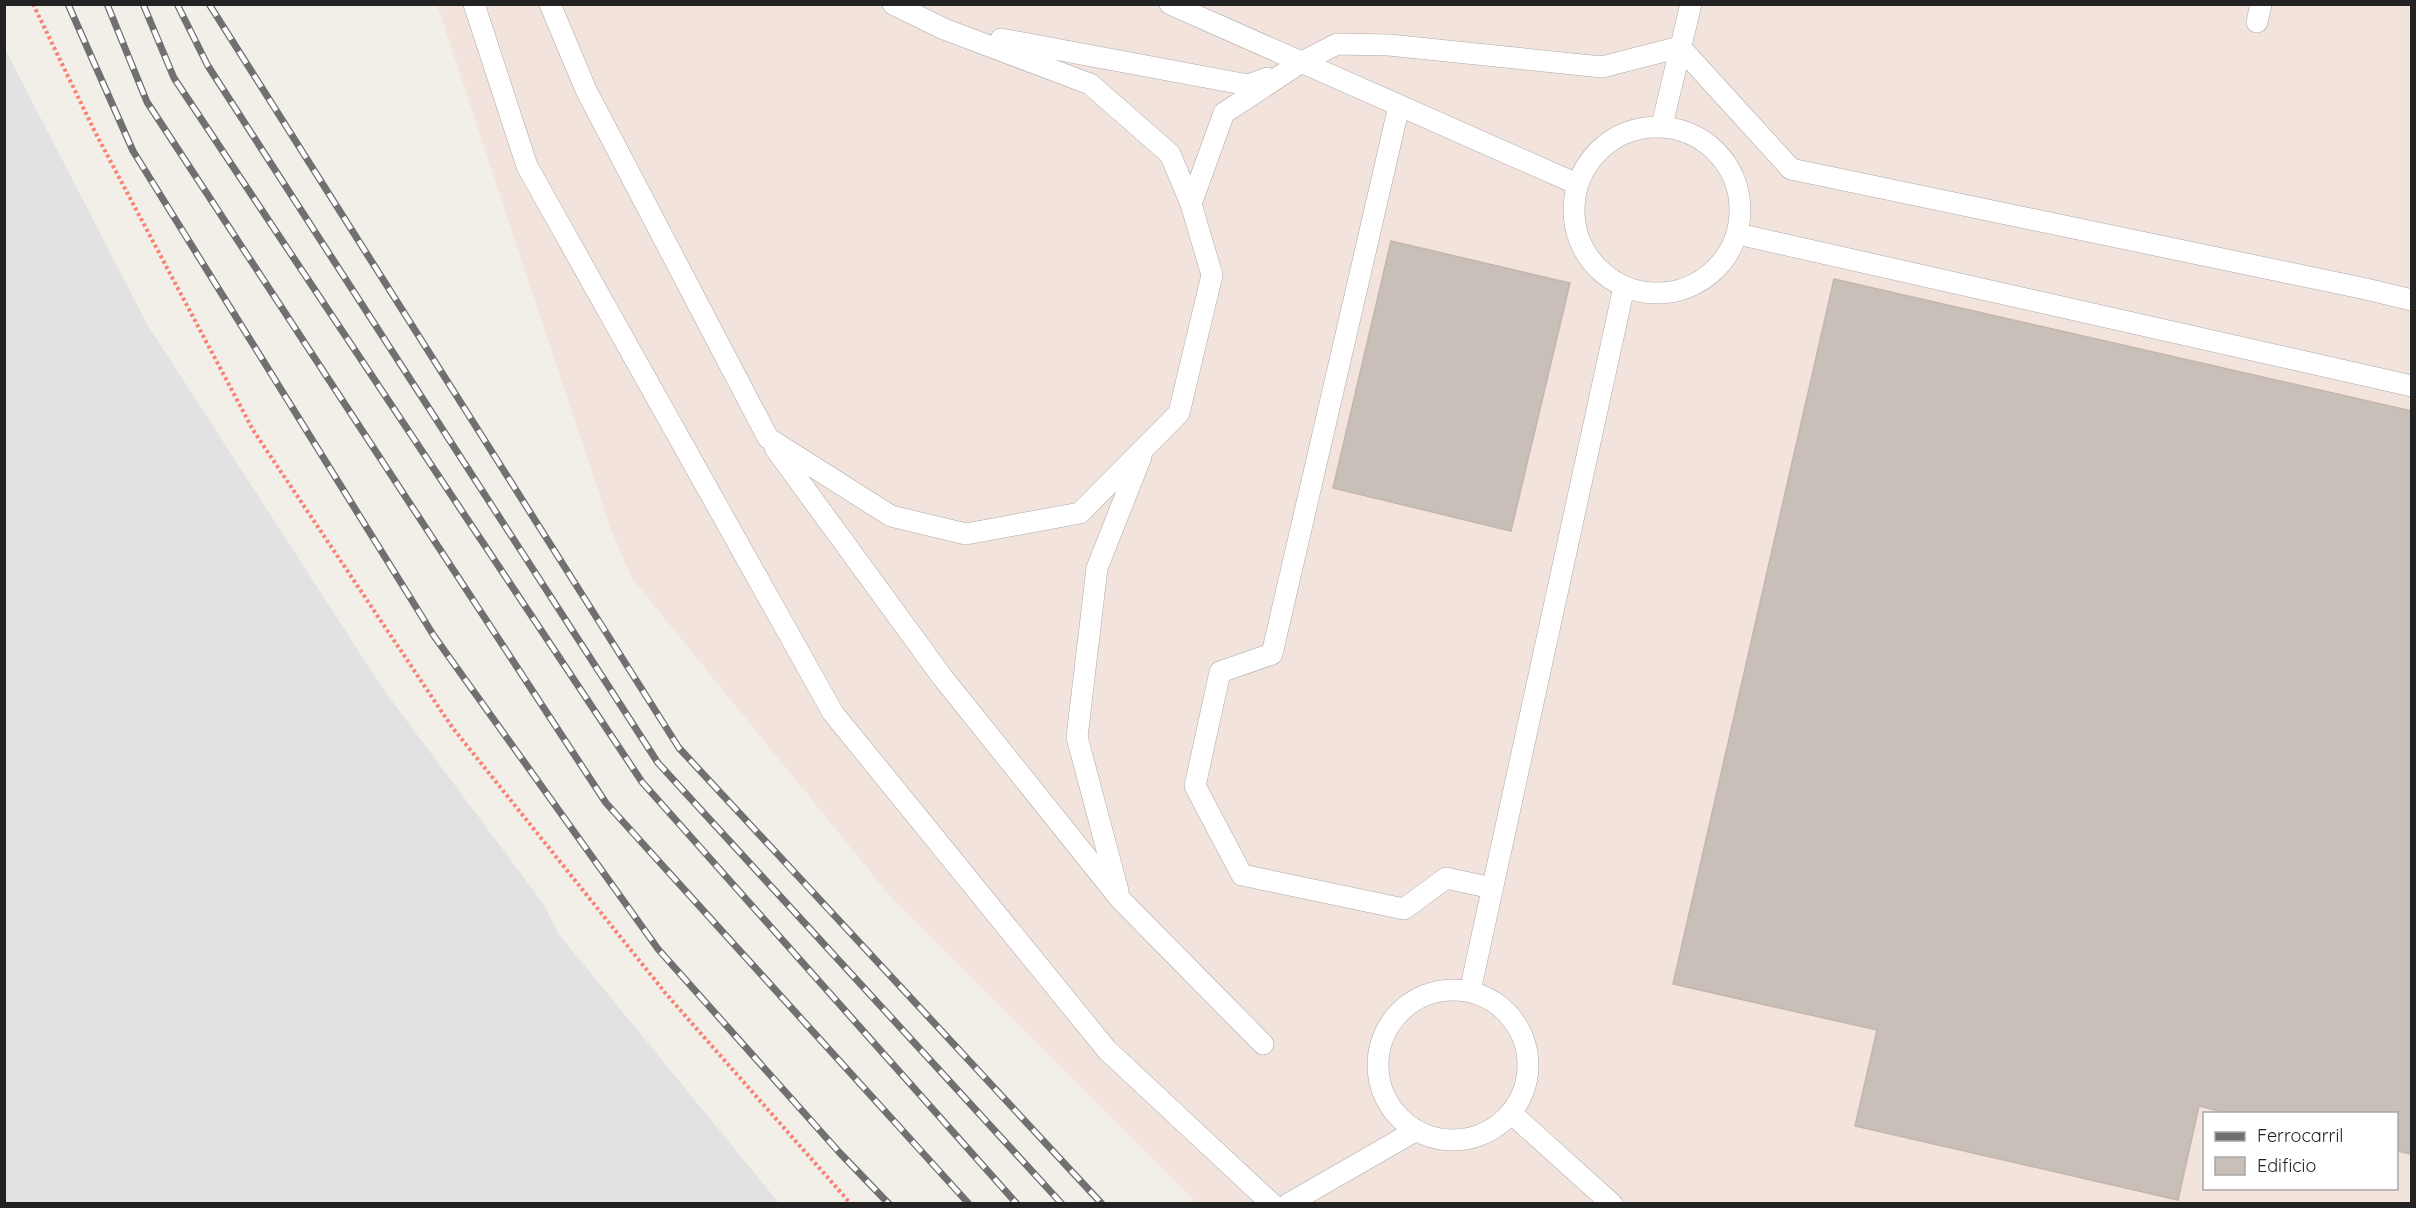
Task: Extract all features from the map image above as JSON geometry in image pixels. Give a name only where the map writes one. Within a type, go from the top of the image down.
[{"type":"lane","points":[[474,4],[527,166],[833,712],[1107,1050],[1272,1203]]},
{"type":"lane","points":[[550,4],[586,90],[768,438],[943,678],[1121,900],[1263,1044]]},
{"type":"lane","points":[[768,438],[891,516],[966,534],[1080,513],[1179,413],[1212,275],[1191,204],[1170,154],[1090,84],[944,29],[893,4]]},
{"type":"lane","points":[[1170,4],[1293,68],[1399,106],[1577,184]]},
{"type":"lane","points":[[1662,125],[1691,4]]},
{"type":"lane","points":[[944,29],[1248,85],[1293,68]]},
{"type":"lane","points":[[1191,204],[1224,113],[1293,68],[1337,44],[1389,45],[1602,68],[1680,47]]},
{"type":"lane","points":[[1680,47],[1791,169],[2355,286],[2412,300]]},
{"type":"lane","points":[[1399,106],[1272,654],[1220,672],[1195,786],[1242,875],[1404,909],[1446,878],[1492,888]]},
{"type":"lane","points":[[1662,125],[1695,135],[1719,152],[1735,176],[1741,205],[1738,234],[1724,261],[1702,281],[1675,292],[1646,293],[1624,287],[1596,267],[1580,242],[1573,213],[1577,184],[1587,163],[1607,142],[1633,129],[1662,125]]},
{"type":"lane","points":[[1738,234],[2412,386]]},
{"type":"lane","points":[[1470,991],[1624,287]]},
{"type":"lane","points":[[1121,900],[1077,737],[1097,568],[1145,447]]},
{"type":"lane","points":[[1444,989],[1470,991],[1493,1000],[1512,1018],[1525,1042],[1528,1068],[1523,1093],[1510,1113],[1491,1131],[1466,1140],[1440,1140],[1415,1131],[1393,1115],[1380,1087],[1377,1061],[1383,1035],[1397,1013],[1418,997],[1444,989]]},
{"type":"lane","points":[[1510,1113],[1612,1203]]},
{"type":"lane","points":[[1288,1203],[1415,1131]]},
{"type":"path","points":[[33,4],[94,132],[254,430],[452,727],[667,995],[851,1203]]},
{"type":"shaded area","points":[[437,5],[2411,5],[2411,1203],[1196,1203],[893,900],[631,577],[610,527]]},
{"type":"shaded area","points":[[4,47],[147,324],[383,689],[545,906],[557,932],[779,1203],[5,1203]]},
{"type":"building","points":[[1391,241],[1570,283],[1511,531],[1333,488]]},
{"type":"building","points":[[1834,279],[2412,411],[2412,1154],[2398,1151],[2398,1112],[2223,1112],[2199,1106],[2178,1200],[1855,1126],[1877,1030],[1673,984]]},
{"type":"railway","points":[[68,4],[133,151],[434,636],[658,949],[839,1152],[889,1204]]},
{"type":"railway","points":[[107,4],[147,102],[606,803],[969,1204]]},
{"type":"railway","points":[[143,4],[174,78],[642,782],[1017,1204]]},
{"type":"railway","points":[[177,4],[208,66],[658,763],[1062,1204]]},
{"type":"railway","points":[[209,4],[679,748],[1102,1204]]}]
